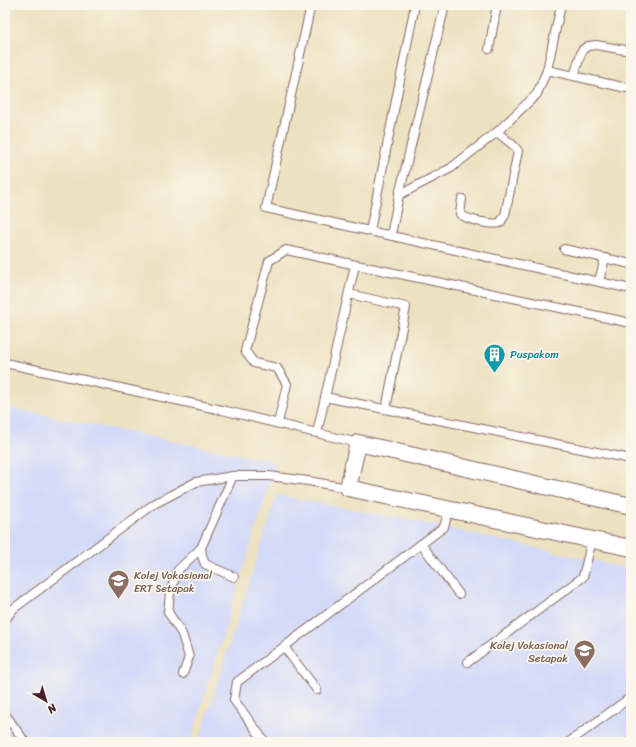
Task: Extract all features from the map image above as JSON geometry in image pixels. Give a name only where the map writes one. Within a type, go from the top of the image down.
[{"type":"street","points":[[631,506],[358,443],[348,488],[631,548]]},
{"type":"lane","points":[[311,5],[266,208],[631,289]]},
{"type":"lane","points":[[370,231],[415,5]]},
{"type":"lane","points":[[391,235],[399,195],[445,5]]},
{"type":"lane","points":[[489,49],[496,5]]},
{"type":"lane","points":[[399,195],[451,168],[497,132],[537,94],[547,70],[561,5]]},
{"type":"lane","points":[[574,76],[582,50],[588,46],[596,45],[631,51]]},
{"type":"lane","points":[[547,70],[631,89]]},
{"type":"lane","points":[[462,199],[460,214],[464,218],[494,224],[500,223],[505,215],[518,150],[497,132]]},
{"type":"lane","points":[[564,249],[631,264]]},
{"type":"lane","points":[[278,423],[287,384],[277,368],[254,363],[245,351],[269,261],[286,250],[631,323]]},
{"type":"lane","points":[[599,282],[605,258]]},
{"type":"lane","points":[[317,433],[355,265]]},
{"type":"lane","points":[[349,294],[406,307],[386,409]]},
{"type":"lane","points":[[5,363],[222,410],[358,443]]},
{"type":"lane","points":[[325,397],[631,459]]},
{"type":"lane","points":[[5,620],[13,609],[154,504],[196,482],[232,476],[268,476],[348,488]]},
{"type":"lane","points":[[183,674],[189,657],[182,634],[168,612],[170,593],[178,570],[201,548],[232,476]]},
{"type":"lane","points":[[265,742],[234,700],[237,682],[444,527],[449,509]]},
{"type":"lane","points":[[468,662],[583,577],[592,540]]},
{"type":"lane","points":[[421,544],[459,594]]},
{"type":"lane","points":[[201,548],[205,564],[234,576]]},
{"type":"lane","points":[[284,647],[317,690]]},
{"type":"lane","points":[[569,742],[631,697]]},
{"type":"lane","points":[[5,714],[25,742]]},
{"type":"shaded area","name":"Kolej Vokasional ERT Setapak","points":[[5,407],[276,462],[191,740],[193,742],[5,742]]},
{"type":"shaded area","points":[[277,495],[428,524],[631,569],[631,742],[203,742],[200,738]]},
{"type":"place","name":"Puspakom","points":[[495,374]]},
{"type":"place","name":"Kolej Vokasional ERT Setapak","points":[[119,600]]},
{"type":"place","name":"Kolej Vokasional Setapak","points":[[584,670]]}]
